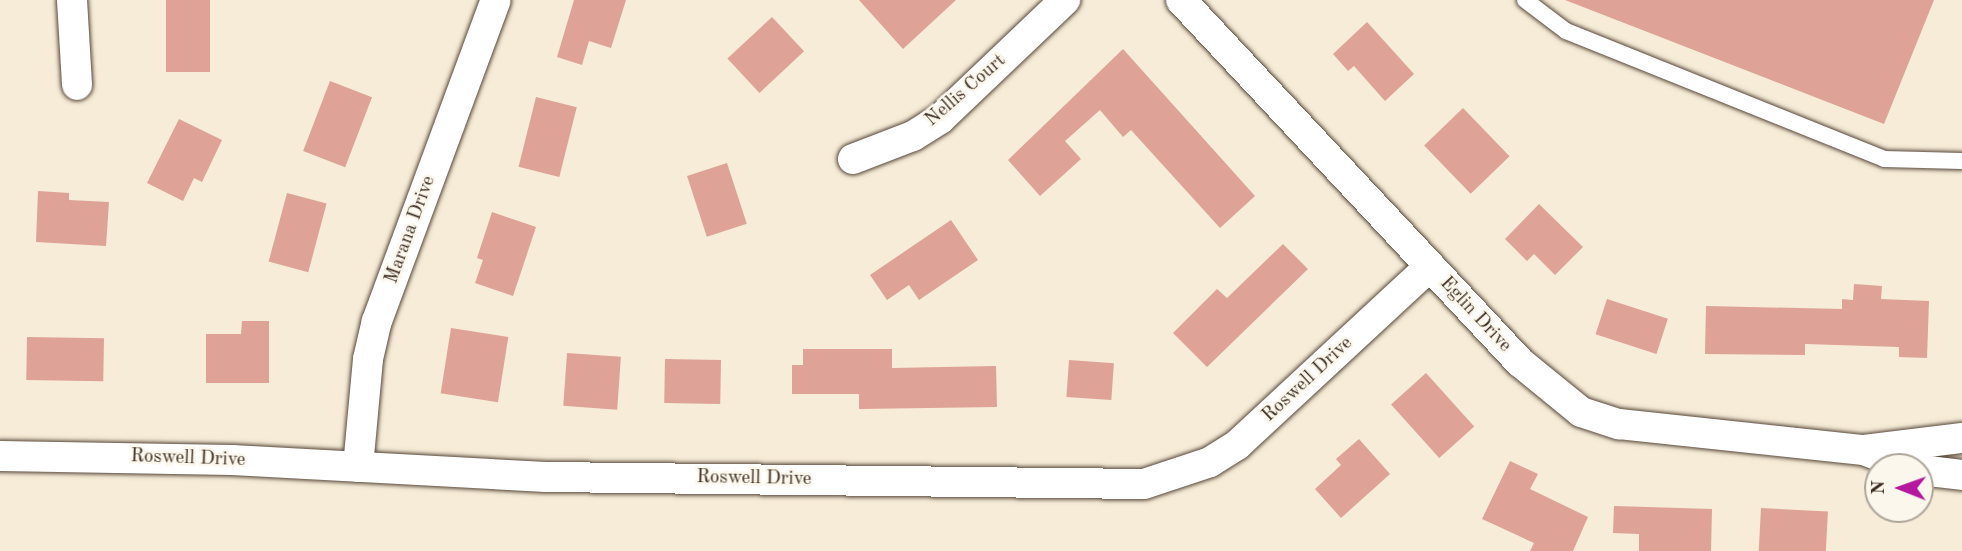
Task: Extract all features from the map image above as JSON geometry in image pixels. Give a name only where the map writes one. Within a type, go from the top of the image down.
[{"type":"street","points":[[72,0],[77,85]]},
{"type":"street","name":"Marana Drive","points":[[358,467],[368,359],[377,321],[496,0]]},
{"type":"street","name":"Nellis Court","points":[[853,159],[913,135],[940,119],[1065,0]]},
{"type":"street","name":"Eglin Drive","points":[[1181,0],[1521,363],[1581,412],[1619,424],[1864,450],[1962,438]]},
{"type":"street","name":"Roswell Drive","points":[[0,456],[358,467],[546,477],[1144,484],[1199,467],[1237,446],[1430,266]]},
{"type":"street","name":"Eglin Drive","points":[[1864,450],[1872,453]]},
{"type":"street","points":[[1934,472],[1962,475]]},
{"type":"lane","points":[[1525,0],[1566,31],[1884,159],[1962,161]]},
{"type":"building","points":[[166,0],[210,0],[210,72],[166,72]]},
{"type":"building","points":[[574,0],[626,0],[611,48],[589,41],[582,65],[557,57]]},
{"type":"building","points":[[859,0],[956,0],[903,49]]},
{"type":"building","points":[[1565,0],[1934,0],[1884,124]]},
{"type":"building","points":[[772,17],[804,51],[759,93],[727,59]]},
{"type":"building","points":[[1367,22],[1414,74],[1385,101],[1354,66],[1348,71],[1333,54]]},
{"type":"building","points":[[1123,49],[1255,196],[1220,228],[1131,130],[1123,137],[1100,110],[1065,141],[1081,159],[1040,196],[1008,160]]},
{"type":"building","points":[[330,81],[372,97],[345,167],[303,151]]},
{"type":"building","points":[[536,97],[577,107],[559,177],[519,167]]},
{"type":"building","points":[[1463,108],[1510,156],[1471,194],[1424,146]]},
{"type":"building","points":[[179,119],[222,140],[202,182],[194,178],[183,201],[147,183]]},
{"type":"building","points":[[727,163],[747,224],[707,237],[687,176]]},
{"type":"building","points":[[38,191],[69,193],[69,200],[109,202],[106,246],[36,242]]},
{"type":"building","points":[[287,193],[327,204],[308,272],[269,262]]},
{"type":"building","points":[[1539,204],[1583,247],[1555,275],[1534,254],[1527,261],[1505,239]]},
{"type":"building","points":[[492,212],[536,227],[513,296],[475,283],[483,260],[477,258]]},
{"type":"building","points":[[951,220],[978,260],[919,300],[909,285],[887,300],[870,275]]},
{"type":"building","points":[[1283,244],[1308,269],[1207,367],[1173,333],[1217,289],[1227,298]]},
{"type":"building","points":[[1854,284],[1882,286],[1881,299],[1929,301],[1927,358],[1899,357],[1899,347],[1805,344],[1805,355],[1705,354],[1706,306],[1842,309],[1842,299],[1853,300]]},
{"type":"building","points":[[1607,299],[1668,319],[1656,354],[1596,334]]},
{"type":"building","points":[[242,321],[269,321],[269,383],[206,383],[206,334],[241,334]]},
{"type":"building","points":[[451,328],[508,337],[498,402],[441,393]]},
{"type":"building","points":[[27,337],[104,338],[103,381],[26,380]]},
{"type":"building","points":[[803,349],[892,349],[892,368],[996,366],[997,407],[859,409],[859,394],[792,394],[792,365],[803,365]]},
{"type":"building","points":[[567,353],[621,357],[617,410],[563,406]]},
{"type":"building","points":[[665,359],[721,360],[720,404],[664,403]]},
{"type":"building","points":[[1069,360],[1114,363],[1111,400],[1066,397]]},
{"type":"building","points":[[1426,373],[1474,427],[1439,458],[1391,404]]},
{"type":"building","points":[[1359,439],[1390,474],[1341,518],[1315,489],[1341,465],[1336,459]]},
{"type":"building","points":[[1510,461],[1538,474],[1530,489],[1588,517],[1573,551],[1530,551],[1534,543],[1482,519]]},
{"type":"building","points":[[1614,506],[1712,509],[1711,551],[1639,551],[1639,534],[1613,533]]},
{"type":"building","points":[[1761,508],[1828,512],[1826,551],[1759,551]]}]
